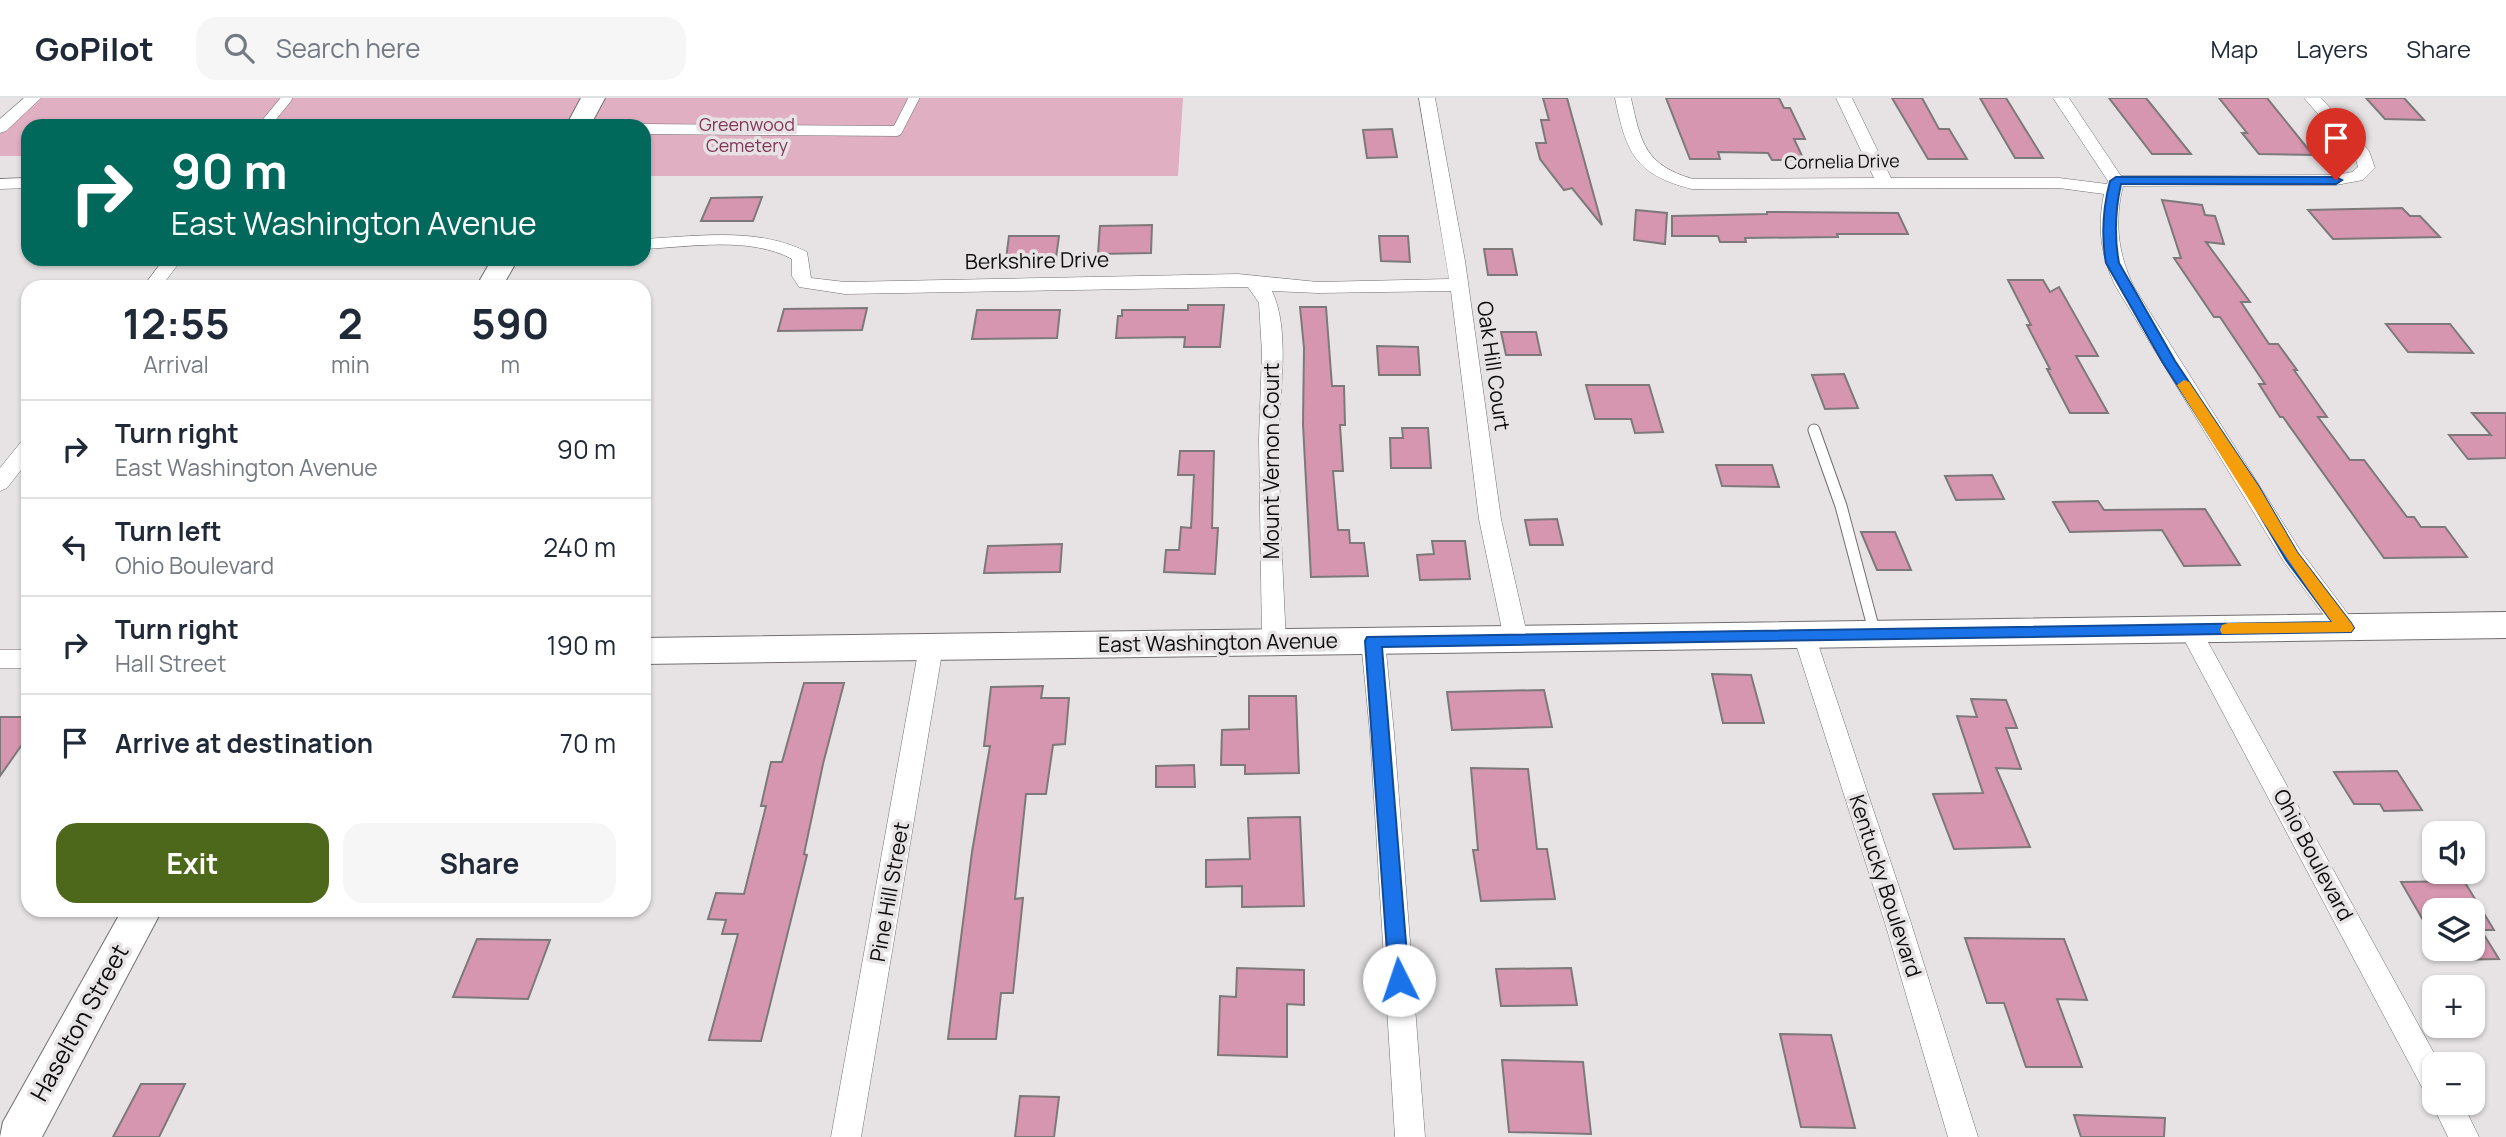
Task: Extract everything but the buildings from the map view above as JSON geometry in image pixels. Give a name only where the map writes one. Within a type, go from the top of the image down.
[{"type":"street","points":[[0,128],[33,98]]},
{"type":"street","points":[[582,119],[593,98]]},
{"type":"street","name":"Oak Hill Court","points":[[1427,98],[1458,285],[1490,519],[1516,639]]},
{"type":"street","name":"Cornelia Drive","points":[[1622,98],[1638,153],[1648,166],[1672,179],[1708,185],[1884,181],[2115,185],[2336,180],[2357,176],[2367,168],[2363,155],[2312,98]]},
{"type":"street","points":[[1844,98],[1884,181]]},
{"type":"street","points":[[2061,98],[2115,185],[2110,206],[2109,246],[2112,263],[2169,363],[2254,491],[2292,556],[2346,628]]},
{"type":"street","points":[[0,184],[21,183]]},
{"type":"street","name":"Berkshire Drive","points":[[651,244],[772,243],[793,250],[801,256],[800,276],[805,283],[845,288],[1238,280],[1255,284],[1359,287],[1458,285]]},
{"type":"street","name":"Mount Vernon Court","points":[[1255,284],[1262,290],[1268,303],[1272,353],[1269,439],[1275,643]]},
{"type":"street","points":[[0,483],[21,456]]},
{"type":"street","name":"East Washington Avenue","points":[[651,651],[2506,625]]},
{"type":"street","name":"Ohio Boulevard","points":[[2190,630],[2422,1059]]},
{"type":"street","name":"Kentucky Boulevard","points":[[1804,635],[1898,923],[1963,1137]]},
{"type":"street","points":[[1373,641],[1410,1137]]},
{"type":"street","name":"Pine Hill Street","points":[[846,1137],[931,647]]},
{"type":"street","points":[[0,659],[21,659]]},
{"type":"street","name":"Haselton Street","points":[[18,1137],[139,917]]},
{"type":"street","points":[[2453,1115],[2464,1137]]},
{"type":"lane","points":[[270,119],[287,98]]},
{"type":"lane","points":[[651,129],[897,131],[914,98]]},
{"type":"lane","points":[[1814,430],[1828,462],[1843,512],[1856,574],[1875,634]]},
{"type":"green space","name":"Greenwood Cemetery","points":[[23,98],[1183,98],[1178,176],[651,176],[651,119],[21,119],[21,156],[0,156],[0,121]]},
{"type":"slow traffic","points":[[2184,385],[2254,491],[2292,556],[2346,628],[2228,630]]},
{"type":"route","points":[[1399,980],[1373,641],[2346,628],[2292,556],[2254,491],[2169,363],[2112,263],[2109,246],[2110,206],[2116,181],[2336,180]]}]
